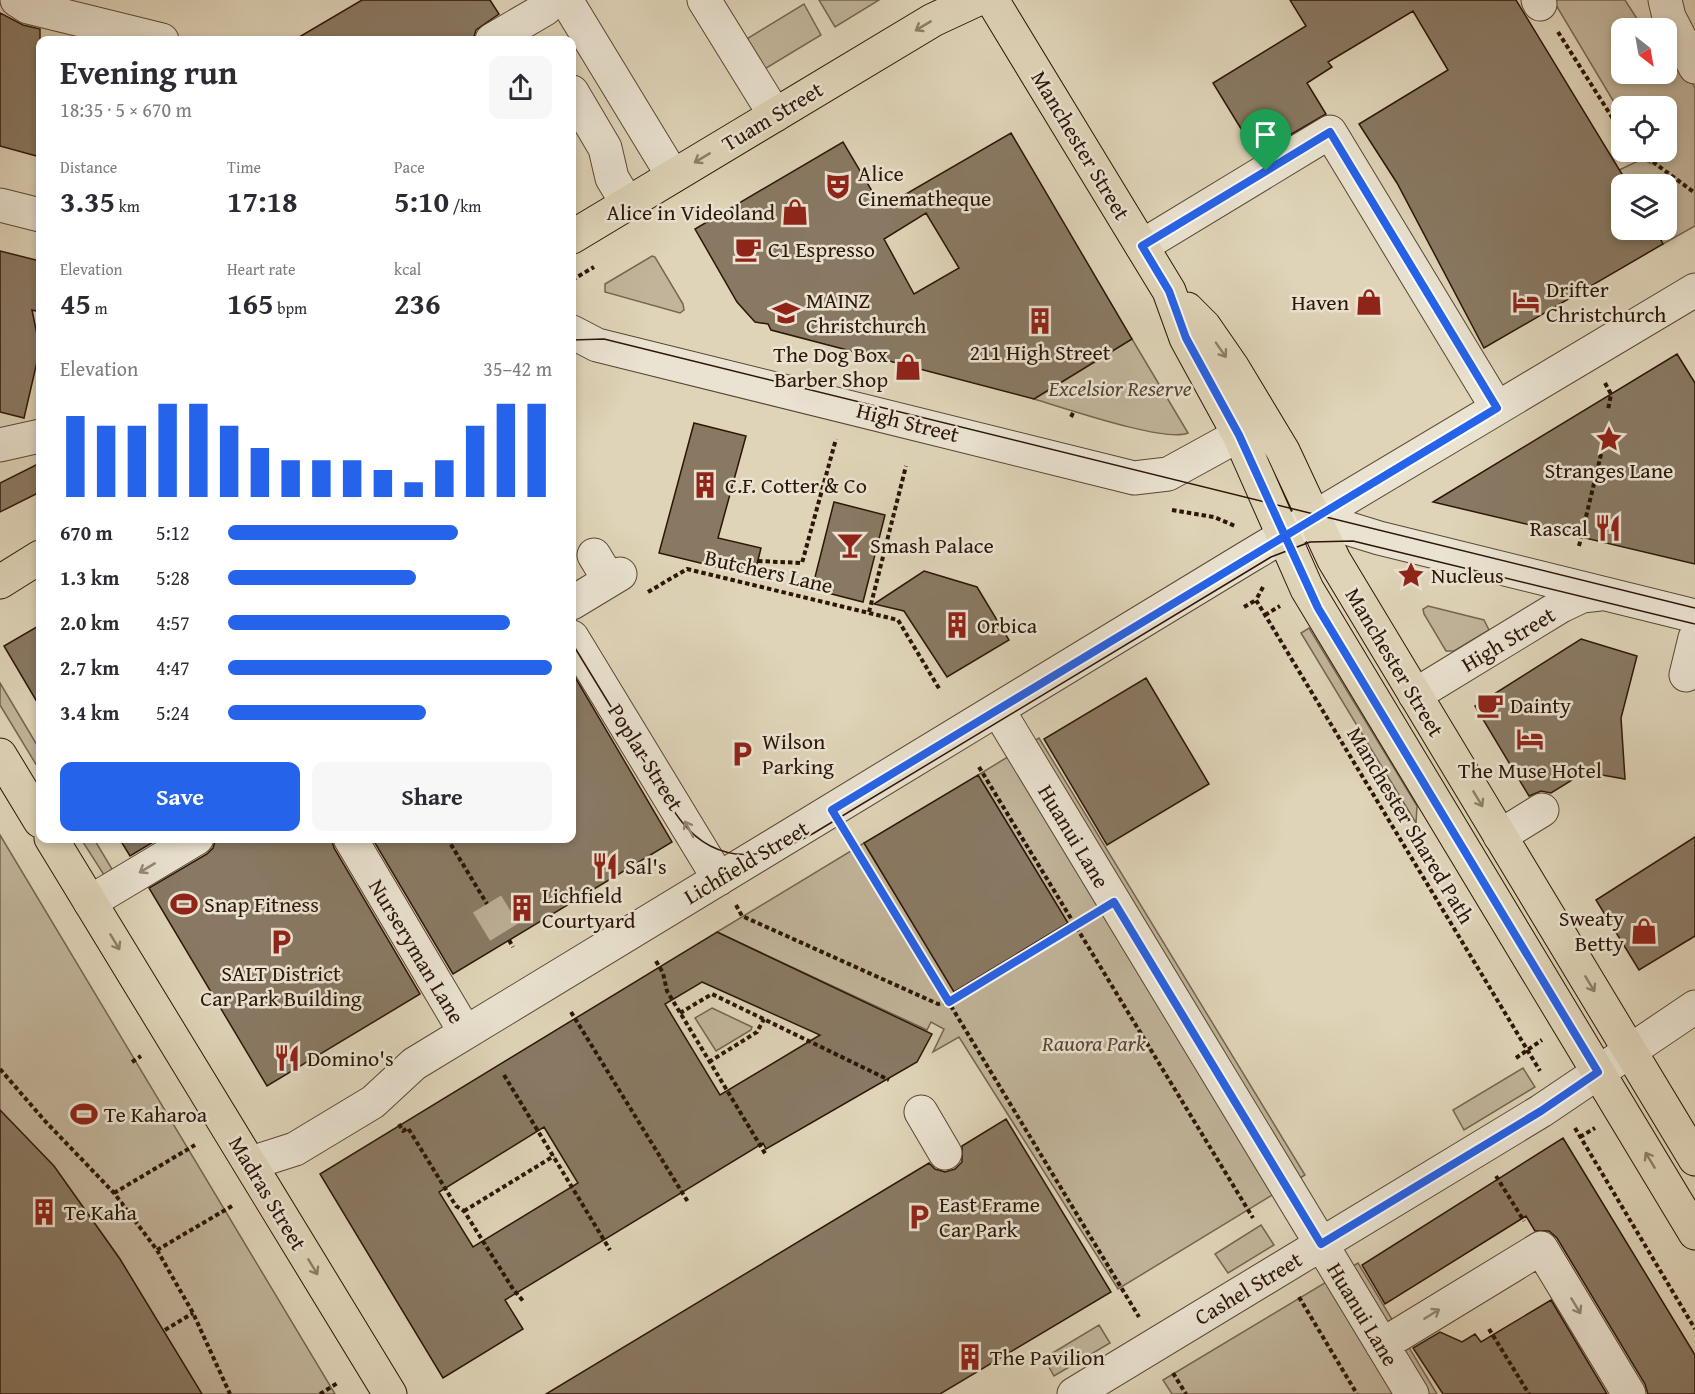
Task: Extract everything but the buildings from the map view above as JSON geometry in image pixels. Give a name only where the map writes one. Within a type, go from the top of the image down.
[{"type":"main road","name":"Tuam Street","points":[[576,235],[933,20],[976,0]]},
{"type":"main road","name":"Manchester Street","points":[[992,0],[1169,291],[1186,338],[1239,435],[1318,608],[1695,1233]]},
{"type":"main road","name":"Manchester Street","points":[[1169,291],[1204,326],[1233,368],[1283,451],[1334,560],[1695,1159]]},
{"type":"main road","points":[[0,582],[36,560]]},
{"type":"main road","points":[[0,754],[36,814]]},
{"type":"main road","name":"Madras Street","points":[[54,843],[390,1394]]},
{"type":"street","points":[[17,0],[28,8],[145,36]]},
{"type":"street","points":[[704,0],[775,115]]},
{"type":"street","points":[[1665,0],[1669,17],[1695,67]]},
{"type":"street","points":[[500,36],[548,12],[566,36]]},
{"type":"street","points":[[576,49],[673,176]]},
{"type":"street","points":[[576,99],[605,148],[612,178],[627,203]]},
{"type":"street","points":[[1142,246],[1330,132],[1497,408]]},
{"type":"street","points":[[0,205],[36,214]]},
{"type":"street","name":"Lichfield Street","points":[[250,1163],[295,1149],[373,1102],[414,1064],[465,1032],[727,892],[832,810],[1695,290]]},
{"type":"street","name":"High Street","points":[[576,334],[597,345],[1134,478],[1168,474],[1239,435]]},
{"type":"street","points":[[0,445],[36,437]]},
{"type":"street","name":"High Street","points":[[1314,518],[1379,538],[1695,616]]},
{"type":"street","points":[[576,601],[616,577]]},
{"type":"street","name":"High Street","points":[[1415,695],[1570,601],[1590,594],[1605,594]]},
{"type":"street","points":[[1686,675],[1695,638]]},
{"type":"street","name":"Poplar Street","points":[[576,644],[727,892]]},
{"type":"street","name":"Huanui Lane","points":[[998,710],[1412,1394]]},
{"type":"street","points":[[1500,836],[1542,810]]},
{"type":"street","points":[[90,902],[189,843]]},
{"type":"street","name":"Nurseryman Lane","points":[[353,843],[465,1032]]},
{"type":"street","name":"Cashel Street","points":[[1074,1394],[1541,1111],[1695,1007]]},
{"type":"street","points":[[921,1112],[945,1153]]},
{"type":"street","points":[[1382,1345],[1541,1248],[1629,1394]]},
{"type":"path","points":[[1539,2],[1611,115]]},
{"type":"path","points":[[1653,162],[1695,193]]},
{"type":"path","points":[[758,561],[802,563],[844,406]]},
{"type":"path","points":[[1071,417],[1074,411]]},
{"type":"path","points":[[1579,546],[1603,446]]},
{"type":"path","points":[[868,612],[906,466]]},
{"type":"path","points":[[1163,507],[1214,517],[1236,527]]},
{"type":"path","name":"Butchers Lane","points":[[616,577],[687,569],[898,620],[940,690]]},
{"type":"path","points":[[1244,607],[1256,600],[1264,588],[1261,579]]},
{"type":"path","name":"Manchester Shared Path","points":[[1256,600],[1544,1078]]},
{"type":"path","points":[[979,767],[1253,1218]]},
{"type":"path","points":[[832,810],[1142,1322]]},
{"type":"path","points":[[450,843],[487,904]]},
{"type":"path","points":[[727,892],[742,916],[938,1004],[949,1002],[1114,902]]},
{"type":"path","points":[[509,940],[513,947]]},
{"type":"path","points":[[656,961],[663,973],[667,991],[766,1155]]},
{"type":"path","points":[[680,1013],[712,994],[889,1080]]},
{"type":"path","points":[[571,1012],[688,1202]]},
{"type":"path","points":[[709,1062],[757,1032],[764,1019]]},
{"type":"path","points":[[1516,1058],[1527,1051]]},
{"type":"path","points":[[132,1062],[141,1056]]},
{"type":"path","points":[[0,1069],[45,1121],[114,1193],[156,1250],[194,1313],[230,1394]]},
{"type":"path","points":[[504,1075],[610,1250]]},
{"type":"path","points":[[395,1118],[403,1131],[408,1128],[456,1206],[464,1211],[513,1289],[524,1302]]},
{"type":"path","points":[[1571,1122],[1695,1329]]},
{"type":"path","points":[[1580,1137],[1600,1125]]},
{"type":"path","points":[[114,1193],[195,1145]]},
{"type":"path","points":[[464,1211],[554,1156]]},
{"type":"path","points":[[1492,1171],[1528,1227]]},
{"type":"path","points":[[156,1250],[231,1206]]},
{"type":"path","points":[[1294,1290],[1357,1394]]},
{"type":"path","points":[[165,1330],[194,1313]]},
{"type":"path","points":[[1489,1329],[1528,1394]]},
{"type":"path","points":[[320,1394],[339,1382]]},
{"type":"green space","points":[[819,0],[879,0],[835,27]]},
{"type":"green space","points":[[1553,0],[1625,0],[1637,18],[1611,18],[1611,84],[1677,84],[1677,57],[1695,88],[1695,226],[1677,236],[1677,174],[1622,174],[1619,170],[1636,162],[1677,162],[1677,96],[1611,97]]},
{"type":"green space","points":[[804,4],[821,35],[763,70],[745,40]]},
{"type":"green space","points":[[652,256],[655,257],[683,304],[684,310],[680,313],[605,292],[605,284]]},
{"type":"green space","name":"Excelsior Reserve","points":[[1132,339],[1188,433],[1176,435],[1137,429],[1034,399]]},
{"type":"green space","points":[[1428,606],[1484,620],[1489,630],[1454,651],[1446,651],[1424,614],[1423,609]]},
{"type":"green space","points":[[1309,628],[1417,806],[1416,823],[1301,633]]},
{"type":"green space","points":[[0,683],[36,743],[36,764],[0,705]]},
{"type":"green space","name":"Rauora Park","points":[[1039,738],[1305,1175],[1118,1289],[959,1037],[933,1052],[944,1029],[931,1022],[927,1030],[717,932],[864,843],[954,991],[1067,923],[978,775]]},
{"type":"green space","name":"Te Kaharoa","points":[[0,835],[335,1394],[0,1394]]},
{"type":"green space","points":[[84,843],[96,843],[112,869],[104,875]]},
{"type":"green space","points":[[712,1008],[752,1027],[751,1030],[716,1051],[695,1018]]},
{"type":"green space","points":[[1523,1068],[1535,1087],[1464,1130],[1453,1110]]},
{"type":"green space","points":[[1261,1225],[1274,1245],[1228,1273],[1215,1254]]},
{"type":"green space","points":[[1358,1263],[1437,1394],[1172,1394],[1163,1380]]},
{"type":"green space","points":[[1099,1325],[1110,1343],[1054,1376],[1044,1358]]},
{"type":"tunnel","points":[[487,904],[509,940]]},
{"type":"tram line","points":[[576,340],[604,339],[1695,608]]},
{"type":"tram line","points":[[576,650],[665,798],[682,822],[696,837],[712,847],[728,853],[745,854],[780,849],[814,833],[1271,557],[1310,542],[1353,541],[1695,624]]},
{"type":"place","name":"Alice Cinematheque","points":[[838,186]]},
{"type":"place","name":"Alice in Videoland","points":[[795,212]]},
{"type":"place","name":"C1 Espresso","points":[[748,249]]},
{"type":"place","name":"Haven","points":[[1369,302]]},
{"type":"place","name":"Drifter Christchurch","points":[[1526,302]]},
{"type":"place","name":"MAINZ Christchurch","points":[[786,313]]},
{"type":"place","name":"211 High Street","points":[[1040,321]]},
{"type":"place","name":"The Dog Box Barber Shop","points":[[908,367]]},
{"type":"place","name":"Stranges Lane","points":[[1609,439]]},
{"type":"place","name":"C.F. Cotter & Co","points":[[705,485]]},
{"type":"place","name":"Rascal","points":[[1608,528]]},
{"type":"place","name":"Smash Palace","points":[[850,545]]},
{"type":"place","name":"Nucleus","points":[[1411,575]]},
{"type":"place","name":"Orbica","points":[[957,625]]},
{"type":"place","name":"Dainty","points":[[1490,705]]},
{"type":"place","name":"The Muse Hotel","points":[[1530,739]]},
{"type":"place","name":"Wilson Parking","points":[[742,754]]},
{"type":"place","name":"Sal's","points":[[605,866]]},
{"type":"place","name":"Snap Fitness","points":[[184,904]]},
{"type":"place","name":"Lichfield Courtyard","points":[[522,908]]},
{"type":"place","name":"Sweaty Betty","points":[[1644,931]]},
{"type":"place","name":"SALT District Car Park Building","points":[[281,942]]},
{"type":"place","name":"Domino's","points":[[287,1058]]},
{"type":"place","name":"Te Kaharoa","points":[[84,1114]]},
{"type":"place","name":"Te Kaha","points":[[44,1212]]},
{"type":"place","name":"East Frame Car Park","points":[[919,1217]]},
{"type":"place","name":"The Pavilion","points":[[970,1357]]},
{"type":"route","points":[[1266,171],[1142,246],[1169,291],[1186,338],[1239,435],[1285,536],[832,810],[949,1002],[1114,902],[1321,1244],[1541,1111],[1598,1072],[1318,608],[1307,589],[1285,536],[1497,408],[1330,132],[1266,171]]}]
